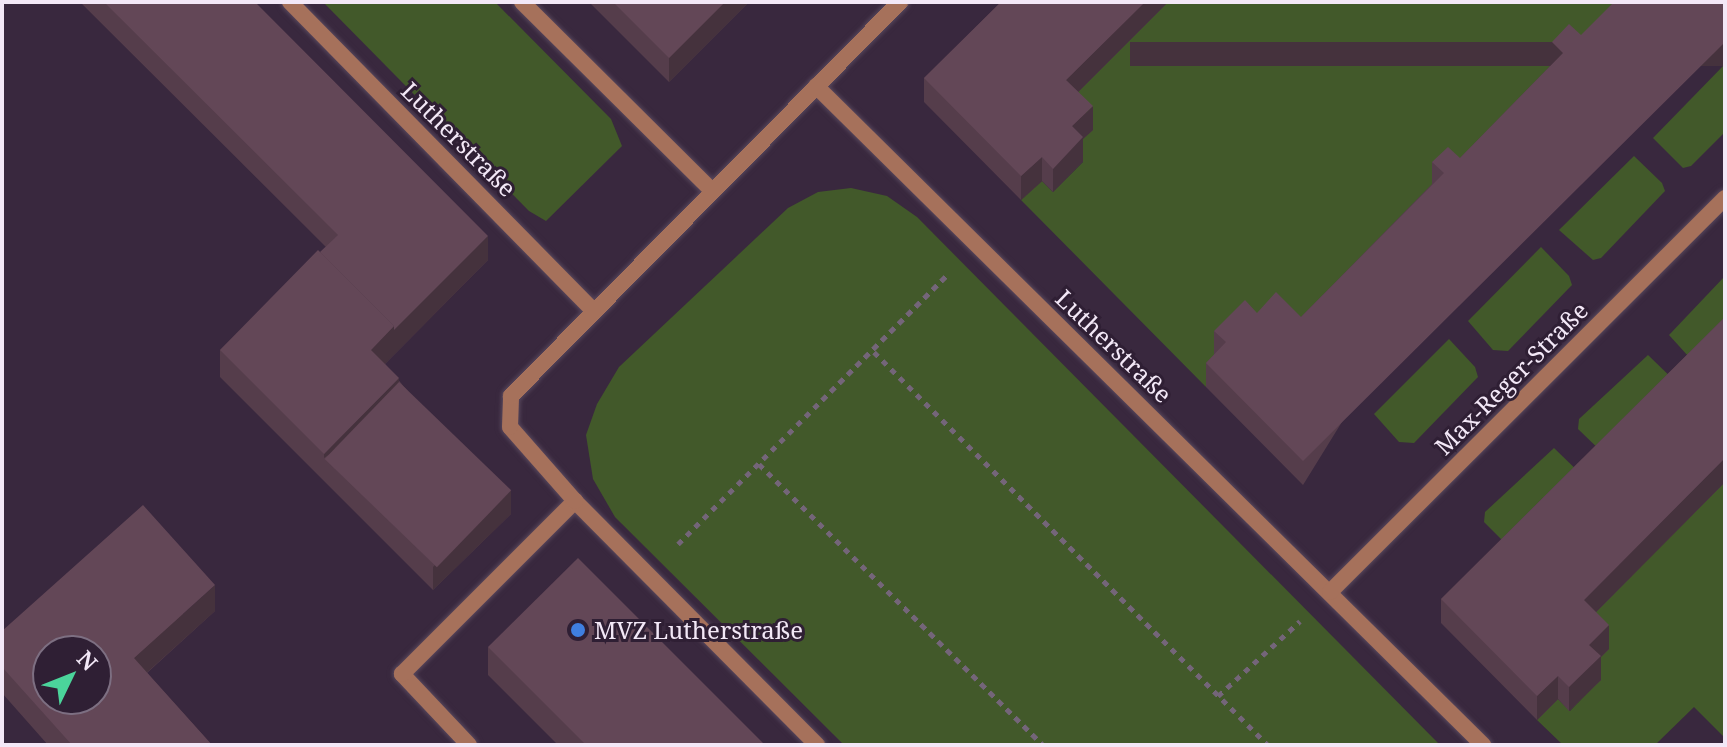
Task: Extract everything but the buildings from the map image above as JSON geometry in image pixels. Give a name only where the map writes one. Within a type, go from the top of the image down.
[{"type":"street","name":"Lutherstraße","points":[[290,2],[593,310]]},
{"type":"street","points":[[522,2],[711,190]]},
{"type":"street","points":[[817,745],[575,501],[510,427],[511,396],[711,190],[900,2]]},
{"type":"street","name":"Lutherstraße","points":[[816,86],[1483,745]]},
{"type":"street","name":"Max-Reger-Straße","points":[[1330,592],[1725,198]]},
{"type":"street","points":[[469,745],[402,674],[575,501]]},
{"type":"path","points":[[647,575],[874,352],[977,245]]},
{"type":"path","points":[[874,352],[1268,745]]},
{"type":"path","points":[[759,464],[1043,745]]},
{"type":"path","points":[[1218,696],[1330,592]]},
{"type":"green space","points":[[323,2],[495,2],[611,119],[622,146],[546,221],[529,211]]},
{"type":"green space","points":[[1168,2],[1638,2],[1301,341],[1226,366],[1206,387],[1021,200],[1042,181],[1053,192],[1083,162],[1066,104]]},
{"type":"green space","points":[[1725,64],[1725,132],[1691,166],[1683,168],[1653,138]]},
{"type":"green space","points":[[1634,156],[1662,183],[1665,191],[1601,258],[1593,260],[1559,230]]},
{"type":"green space","points":[[851,188],[887,196],[917,217],[1440,745],[844,745],[615,517],[593,479],[586,435],[597,404],[619,367],[788,208],[818,192]]},
{"type":"green space","points":[[1541,247],[1569,276],[1572,285],[1508,351],[1493,350],[1468,321]]},
{"type":"green space","points":[[1725,276],[1725,340],[1698,367],[1669,335]]},
{"type":"green space","points":[[1449,339],[1475,367],[1478,377],[1414,443],[1399,442],[1374,414]]},
{"type":"green space","points":[[1648,355],[1680,386],[1607,457],[1578,429],[1579,419]]},
{"type":"green space","points":[[1554,448],[1586,479],[1513,551],[1484,522],[1485,512]]},
{"type":"green space","points":[[1725,482],[1725,738],[1694,707],[1655,745],[1563,745],[1537,720],[1558,699],[1570,711],[1600,680],[1584,624]]},
{"type":"place","name":"MVZ Lutherstraße","points":[[578,630]]}]
